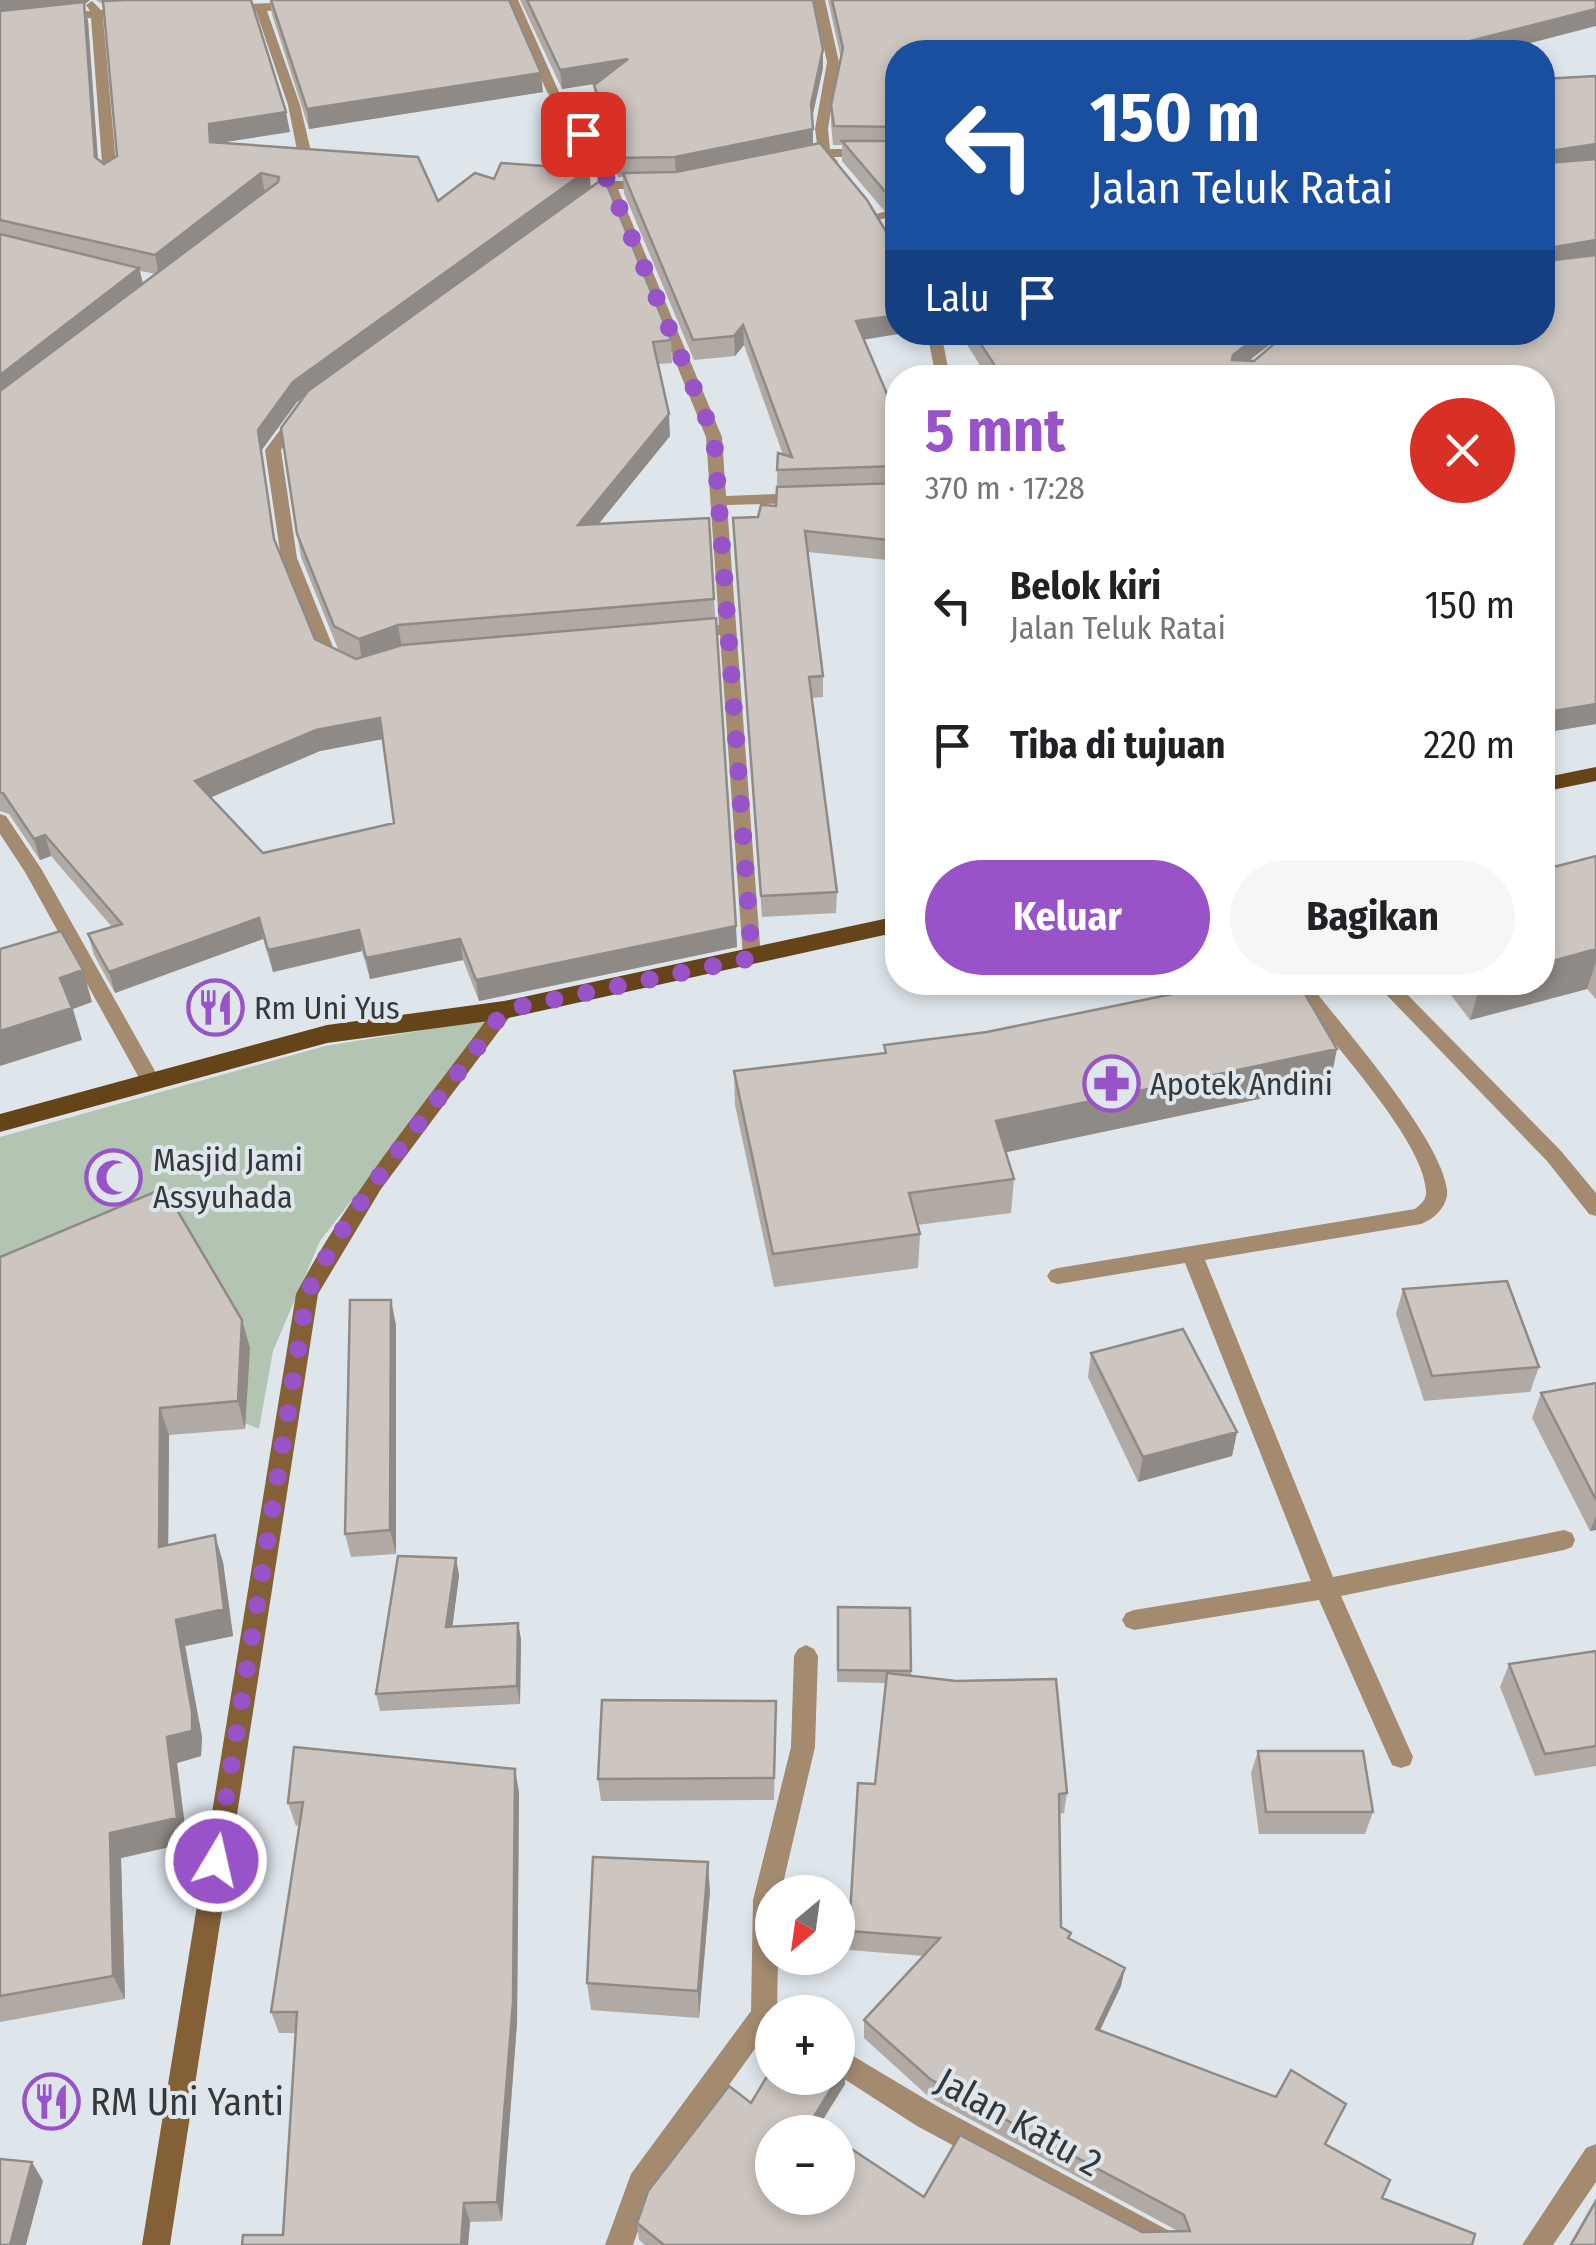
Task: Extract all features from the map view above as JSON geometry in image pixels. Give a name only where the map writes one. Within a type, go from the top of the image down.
[{"type":"main road","points":[[1555,782],[1596,774]]},
{"type":"main road","points":[[0,1123],[327,1034],[504,1010],[885,927]]},
{"type":"street","points":[[89,0],[97,13],[110,176]]},
{"type":"street","points":[[512,0],[552,92],[583,134],[610,185],[714,437],[752,958]]},
{"type":"street","points":[[820,0],[833,68],[821,124],[824,154],[846,179]]},
{"type":"street","points":[[206,9],[316,5]]},
{"type":"street","points":[[260,8],[294,106],[306,160]]},
{"type":"street","points":[[39,18],[151,11]]},
{"type":"street","points":[[786,164],[824,154],[885,149]]},
{"type":"street","points":[[578,208],[610,185],[659,185]]},
{"type":"street","points":[[875,216],[885,214]]},
{"type":"street","points":[[304,408],[273,450],[289,558],[328,654],[361,672]]},
{"type":"street","points":[[720,501],[819,497]]},
{"type":"street","points":[[672,634],[730,629]]},
{"type":"street","points":[[0,820],[34,870],[150,1080]]},
{"type":"street","points":[[1058,1276],[1421,1216],[1438,1195],[1435,1178],[1416,1143],[1307,995]]},
{"type":"street","points":[[1395,995],[1554,1156],[1596,1208]]},
{"type":"street","points":[[156,2245],[307,1294],[333,1240],[450,1089],[504,1010]]},
{"type":"street","points":[[1192,1254],[1326,1589],[1401,1757]]},
{"type":"street","points":[[1134,1620],[1326,1589],[1564,1540]]},
{"type":"street","points":[[768,1995],[766,1900],[803,1747],[806,1656]]},
{"type":"street","points":[[619,2245],[641,2184],[755,2035]]},
{"type":"street","name":"Jalan Katu 2","points":[[855,2071],[927,2116],[1167,2245]]},
{"type":"street","points":[[1536,2245],[1596,2158]]},
{"type":"green space","points":[[493,1019],[320,1241],[273,1351],[259,1429],[0,1320],[0,1137],[325,1046]]},
{"type":"building","points":[[251,0],[286,112],[209,124],[210,142],[418,157],[438,201],[475,173],[494,179],[501,163],[589,169],[293,382],[258,430],[274,539],[315,639],[356,659],[402,645],[716,618],[736,926],[476,980],[460,939],[366,958],[359,930],[268,950],[259,918],[109,972],[88,934],[122,924],[45,835],[34,839],[0,792],[0,391],[278,182],[279,177],[261,173],[155,255],[0,220],[0,11],[84,2],[95,157],[104,164],[117,156],[103,1]],"holes":[[[380,718],[394,823],[263,853],[195,781],[316,730]]]},
{"type":"building","points":[[271,0],[509,0],[541,73],[307,109]]},
{"type":"building","points":[[527,0],[813,0],[823,49],[811,104],[813,129],[675,157],[617,158],[594,85],[628,59],[560,70]]},
{"type":"building","points":[[832,0],[1596,0],[1596,9],[1474,40],[885,40],[885,127],[834,126],[831,105],[843,48]]},
{"type":"building","points":[[1596,76],[1596,144],[1555,150],[1555,78]]},
{"type":"building","points":[[842,141],[885,141],[885,191]]},
{"type":"building","points":[[820,143],[867,200],[885,230],[885,317],[856,321],[885,389],[885,466],[777,470],[778,453],[792,457],[743,325],[734,336],[693,340],[623,173],[676,172]]},
{"type":"building","points":[[1596,159],[1596,240],[1555,247],[1555,162]]},
{"type":"building","points":[[604,178],[671,340],[653,342],[669,414],[578,525],[709,518],[714,599],[398,625],[359,639],[334,626],[297,534],[281,428],[308,391]]},
{"type":"building","points":[[0,234],[139,268],[0,375]]},
{"type":"building","points":[[1596,255],[1596,704],[1555,711],[1555,365],[995,365],[981,345],[1246,345],[1232,360],[1254,361],[1273,345],[1555,345],[1555,260]]},
{"type":"building","points":[[885,483],[885,540],[805,531],[823,676],[809,677],[837,892],[761,896],[733,518],[758,517],[761,505],[776,506],[777,487]]},
{"type":"building","points":[[1596,856],[1596,949],[1555,960],[1555,867]]},
{"type":"building","points":[[61,931],[83,970],[60,978],[72,1008],[0,1031],[0,949]]},
{"type":"building","points":[[1168,995],[1306,995],[1337,1049],[996,1121],[1014,1179],[909,1193],[920,1234],[773,1254],[734,1071],[886,1053],[884,1045],[987,1032]]},
{"type":"building","points":[[164,1188],[242,1320],[238,1401],[160,1408],[159,1547],[215,1535],[224,1609],[176,1620],[192,1712],[192,1731],[167,1737],[177,1818],[110,1833],[113,1976],[0,1996],[0,1257]]},
{"type":"building","points":[[1507,1281],[1539,1367],[1432,1376],[1403,1289]]},
{"type":"building","points":[[350,1300],[391,1300],[390,1530],[345,1534]]},
{"type":"building","points":[[1183,1329],[1237,1432],[1143,1457],[1091,1353]]},
{"type":"building","points":[[1596,1383],[1596,1500],[1541,1393]]},
{"type":"building","points":[[398,1556],[456,1558],[446,1627],[518,1623],[517,1686],[376,1694]]},
{"type":"building","points":[[838,1607],[910,1608],[911,1671],[838,1670]]},
{"type":"building","points":[[1596,1651],[1596,1746],[1545,1754],[1509,1664]]},
{"type":"building","points":[[887,1673],[956,1681],[1056,1679],[1067,1793],[1059,1794],[1061,1927],[1071,1933],[1068,1938],[1125,1968],[1096,2029],[1276,2097],[1291,2070],[1346,2104],[1325,2144],[1390,2180],[1382,2198],[1475,2234],[1472,2245],[664,2245],[637,2223],[648,2191],[729,2086],[751,2103],[756,2095],[827,2095],[815,2115],[755,2115],[755,2215],[855,2215],[855,2151],[924,2197],[960,2135],[1142,2232],[1190,2231],[1184,2215],[930,2079],[864,2020],[940,1938],[855,1931],[852,1875],[858,1783],[875,1784]]},
{"type":"building","points":[[602,1700],[776,1701],[774,1778],[598,1779]]},
{"type":"building","points":[[294,1747],[515,1769],[513,2002],[497,2202],[464,2203],[461,2245],[242,2245],[243,2235],[283,2235],[297,2012],[271,2012],[303,1802],[288,1803]]},
{"type":"building","points":[[1258,1751],[1363,1751],[1373,1812],[1266,1812]]},
{"type":"building","points":[[593,1857],[708,1862],[698,1991],[587,1983]]},
{"type":"building","points":[[0,2159],[32,2162],[10,2245],[0,2245]]},
{"type":"building","points":[[1596,2201],[1596,2245],[1571,2245]]},
{"type":"place","name":"Rm Uni Yus","points":[[215,1008]]},
{"type":"place","name":"Apotek Andini","points":[[1111,1084]]},
{"type":"place","name":"Masjid Jami Assyuhada","points":[[114,1178]]},
{"type":"place","name":"RM Uni Yanti","points":[[51,2102]]},
{"type":"route","points":[[216,1861],[294,1363],[307,1294],[333,1240],[450,1089],[504,1010],[752,958],[714,437],[610,185],[583,134]]}]
